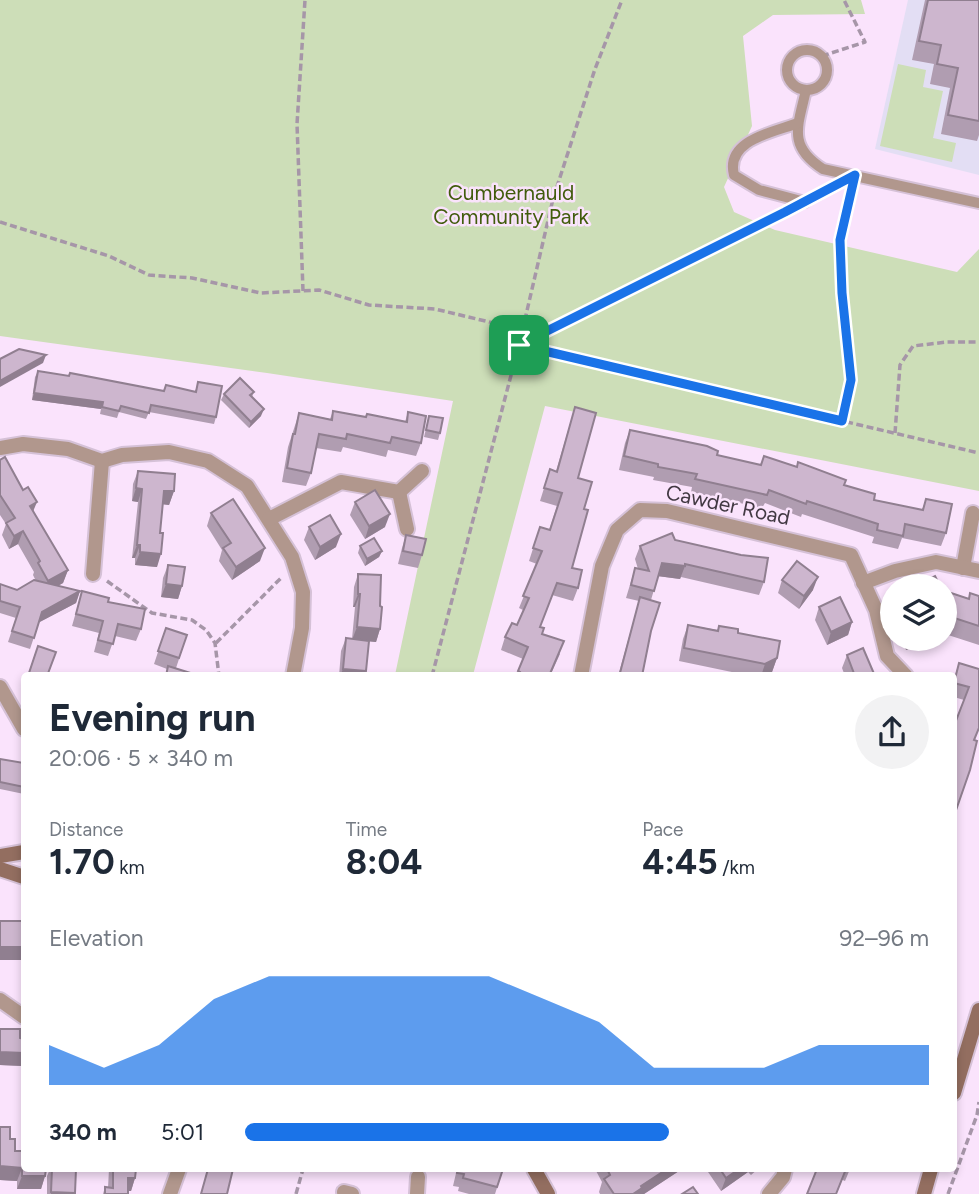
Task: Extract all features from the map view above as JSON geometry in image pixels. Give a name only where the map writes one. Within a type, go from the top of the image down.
[{"type":"street","points":[[0,448],[23,444],[68,449],[102,461],[122,455],[169,452],[208,461],[247,486],[292,557],[303,593],[302,628],[294,672]]},
{"type":"street","points":[[93,574],[102,461]]},
{"type":"street","points":[[399,492],[422,471]]},
{"type":"street","points":[[269,519],[341,482],[399,492]]},
{"type":"street","points":[[399,492],[407,529]]},
{"type":"street","name":"Cawder Road","points":[[582,672],[602,566],[617,530],[640,510],[667,510],[850,555],[876,610],[887,656],[902,672]]},
{"type":"street","points":[[963,568],[973,513]]},
{"type":"street","points":[[863,583],[895,570],[936,562],[979,571]]},
{"type":"street","points":[[0,687],[21,724]]},
{"type":"street","points":[[0,856],[21,852]]},
{"type":"street","points":[[0,869],[21,876]]},
{"type":"street","points":[[0,1000],[21,1015]]},
{"type":"street","points":[[957,1084],[979,1010]]},
{"type":"street","points":[[170,1194],[178,1172]]},
{"type":"street","points":[[536,1172],[548,1194]]},
{"type":"street","points":[[769,1194],[784,1172]]},
{"type":"street","points":[[923,1194],[930,1172]]},
{"type":"street","points":[[417,1194],[418,1177]]},
{"type":"lane","points":[[804,50],[817,52],[822,56],[827,75],[819,86],[800,89],[790,81],[787,68],[792,56],[804,50]]},
{"type":"lane","points":[[807,90],[798,123],[799,148],[807,159],[822,169],[979,202]]},
{"type":"lane","points":[[798,123],[740,146],[732,166],[734,175],[758,190],[805,202]]},
{"type":"path","points":[[303,291],[297,124],[304,0]]},
{"type":"path","points":[[433,672],[523,330],[553,199],[594,69],[622,0]]},
{"type":"path","points":[[822,56],[865,42],[844,0]]},
{"type":"path","points":[[519,345],[855,175]]},
{"type":"path","points":[[842,421],[851,380],[842,293],[840,240],[855,175]]},
{"type":"path","points":[[0,222],[109,256],[149,275],[192,278],[261,293],[319,290],[369,305],[435,309],[523,330]]},
{"type":"path","points":[[895,433],[900,365],[913,346],[979,342]]},
{"type":"path","points":[[519,345],[978,453],[979,443]]},
{"type":"path","points":[[215,643],[293,565]]},
{"type":"path","points":[[93,574],[112,584],[152,613],[192,620],[206,630],[215,643],[219,672]]},
{"type":"path","points":[[957,1169],[977,1115],[979,1102]]},
{"type":"path","points":[[296,1194],[302,1172]]},
{"type":"path","points":[[948,1194],[956,1172]]},
{"type":"shaded area","points":[[908,0],[979,0],[979,175],[875,149]]},
{"type":"green space","name":"Cumbernauld Community Park","points":[[0,0],[861,0],[865,14],[773,15],[743,36],[752,126],[724,187],[734,212],[775,230],[957,272],[979,249],[979,491],[545,406],[474,672],[396,672],[453,401],[0,336]]},
{"type":"green space","points":[[898,64],[926,70],[923,87],[943,91],[933,138],[956,143],[952,162],[880,146]]},
{"type":"building","points":[[928,0],[979,0],[979,121],[948,115],[958,68],[937,64],[941,45],[919,41]]},
{"type":"building","points":[[19,349],[46,355],[0,381],[0,359]]},
{"type":"building","points":[[38,371],[69,376],[70,373],[164,391],[166,385],[196,392],[198,382],[222,386],[216,417],[151,405],[149,413],[121,406],[119,411],[102,407],[103,402],[34,393]]},
{"type":"building","points":[[240,378],[254,392],[250,395],[264,409],[251,422],[224,394]]},
{"type":"building","points":[[575,407],[596,413],[578,478],[592,482],[584,509],[588,510],[572,568],[582,570],[578,588],[557,583],[540,627],[544,628],[542,634],[564,641],[551,672],[520,672],[518,671],[528,647],[505,637],[512,623],[517,625],[529,598],[523,596],[542,551],[533,548],[540,527],[550,530],[562,493],[544,488],[550,469],[557,472]]},
{"type":"building","points":[[333,411],[407,422],[408,412],[426,416],[421,443],[392,437],[390,443],[347,434],[346,439],[319,434],[311,473],[287,468],[299,413],[332,420]]},
{"type":"building","points":[[429,416],[443,418],[440,433],[426,430]]},
{"type":"building","points":[[630,430],[707,446],[718,451],[717,455],[761,465],[764,456],[797,467],[798,462],[846,480],[844,485],[875,494],[874,500],[923,510],[926,499],[952,504],[946,533],[905,524],[903,536],[877,530],[878,524],[807,501],[806,504],[769,490],[767,495],[695,479],[697,474],[658,467],[658,464],[624,456]]},
{"type":"building","points":[[5,457],[23,490],[28,487],[37,502],[30,506],[68,570],[48,581],[23,531],[14,536],[6,523],[15,518],[0,495],[0,460]]},
{"type":"building","points":[[138,471],[175,474],[174,491],[164,491],[161,554],[140,552],[140,545],[137,545],[142,489],[136,488]]},
{"type":"building","points":[[375,490],[390,514],[369,526],[355,502]]},
{"type":"building","points":[[233,499],[265,548],[236,567],[223,548],[231,543],[211,513]]},
{"type":"building","points":[[330,515],[341,534],[320,547],[309,527]]},
{"type":"building","points":[[672,533],[675,540],[741,555],[768,558],[764,582],[685,564],[662,563],[654,591],[631,585],[635,568],[649,571],[640,546]]},
{"type":"building","points":[[406,535],[426,539],[422,555],[403,551]]},
{"type":"building","points":[[374,538],[382,551],[367,559],[360,546]]},
{"type":"building","points":[[797,561],[818,577],[804,596],[782,580]]},
{"type":"building","points":[[168,565],[185,567],[182,586],[166,584]]},
{"type":"building","points":[[358,574],[381,575],[380,629],[357,627],[360,594]]},
{"type":"building","points":[[34,580],[80,591],[42,612],[34,638],[12,631],[20,607],[0,601],[0,584],[17,590]]},
{"type":"building","points":[[82,591],[109,598],[108,602],[145,609],[141,629],[118,624],[113,644],[98,640],[103,621],[76,614]]},
{"type":"building","points":[[970,593],[979,596],[979,626],[957,619],[957,595],[969,599]]},
{"type":"building","points":[[640,597],[660,603],[643,672],[620,672]]},
{"type":"building","points":[[840,597],[852,622],[831,632],[819,607]]},
{"type":"building","points":[[688,625],[718,631],[719,626],[738,629],[738,633],[780,641],[777,658],[765,664],[684,648]]},
{"type":"building","points":[[166,628],[187,635],[179,658],[158,651]]},
{"type":"building","points":[[346,638],[369,641],[366,671],[343,669]]},
{"type":"building","points":[[38,646],[56,652],[48,672],[29,672]]},
{"type":"building","points":[[863,648],[873,672],[853,672],[847,655]]},
{"type":"building","points":[[959,663],[979,669],[979,728],[974,740],[977,741],[957,807],[957,718],[969,687],[957,684]]},
{"type":"building","points":[[168,666],[187,672],[167,672]]},
{"type":"building","points":[[0,759],[21,762],[21,786],[0,782]]},
{"type":"building","points":[[0,921],[21,921],[21,947],[0,947]]},
{"type":"building","points":[[0,1029],[20,1029],[21,1053],[0,1052]]},
{"type":"building","points":[[0,1127],[10,1127],[10,1139],[15,1139],[15,1151],[21,1151],[21,1168],[0,1166]]},
{"type":"building","points":[[22,1172],[46,1172],[45,1176],[22,1176]]},
{"type":"building","points":[[52,1172],[76,1172],[75,1193],[51,1192]]},
{"type":"building","points":[[113,1172],[136,1172],[135,1178],[128,1178],[128,1194],[105,1194],[105,1187],[113,1188]]},
{"type":"building","points":[[207,1172],[232,1172],[227,1194],[201,1194]]},
{"type":"building","points":[[502,1172],[497,1187],[463,1178],[464,1174],[457,1173]]},
{"type":"building","points":[[608,1172],[662,1172],[633,1194],[614,1194],[604,1179],[610,1175]]},
{"type":"building","points":[[722,1172],[735,1172],[726,1178]]},
{"type":"building","points":[[816,1172],[845,1172],[836,1194],[807,1194]]},
{"type":"building","points":[[693,1187],[698,1194],[682,1194]]},
{"type":"route","points":[[855,175],[840,240],[842,293],[851,380],[842,421],[519,345],[855,175]]}]
